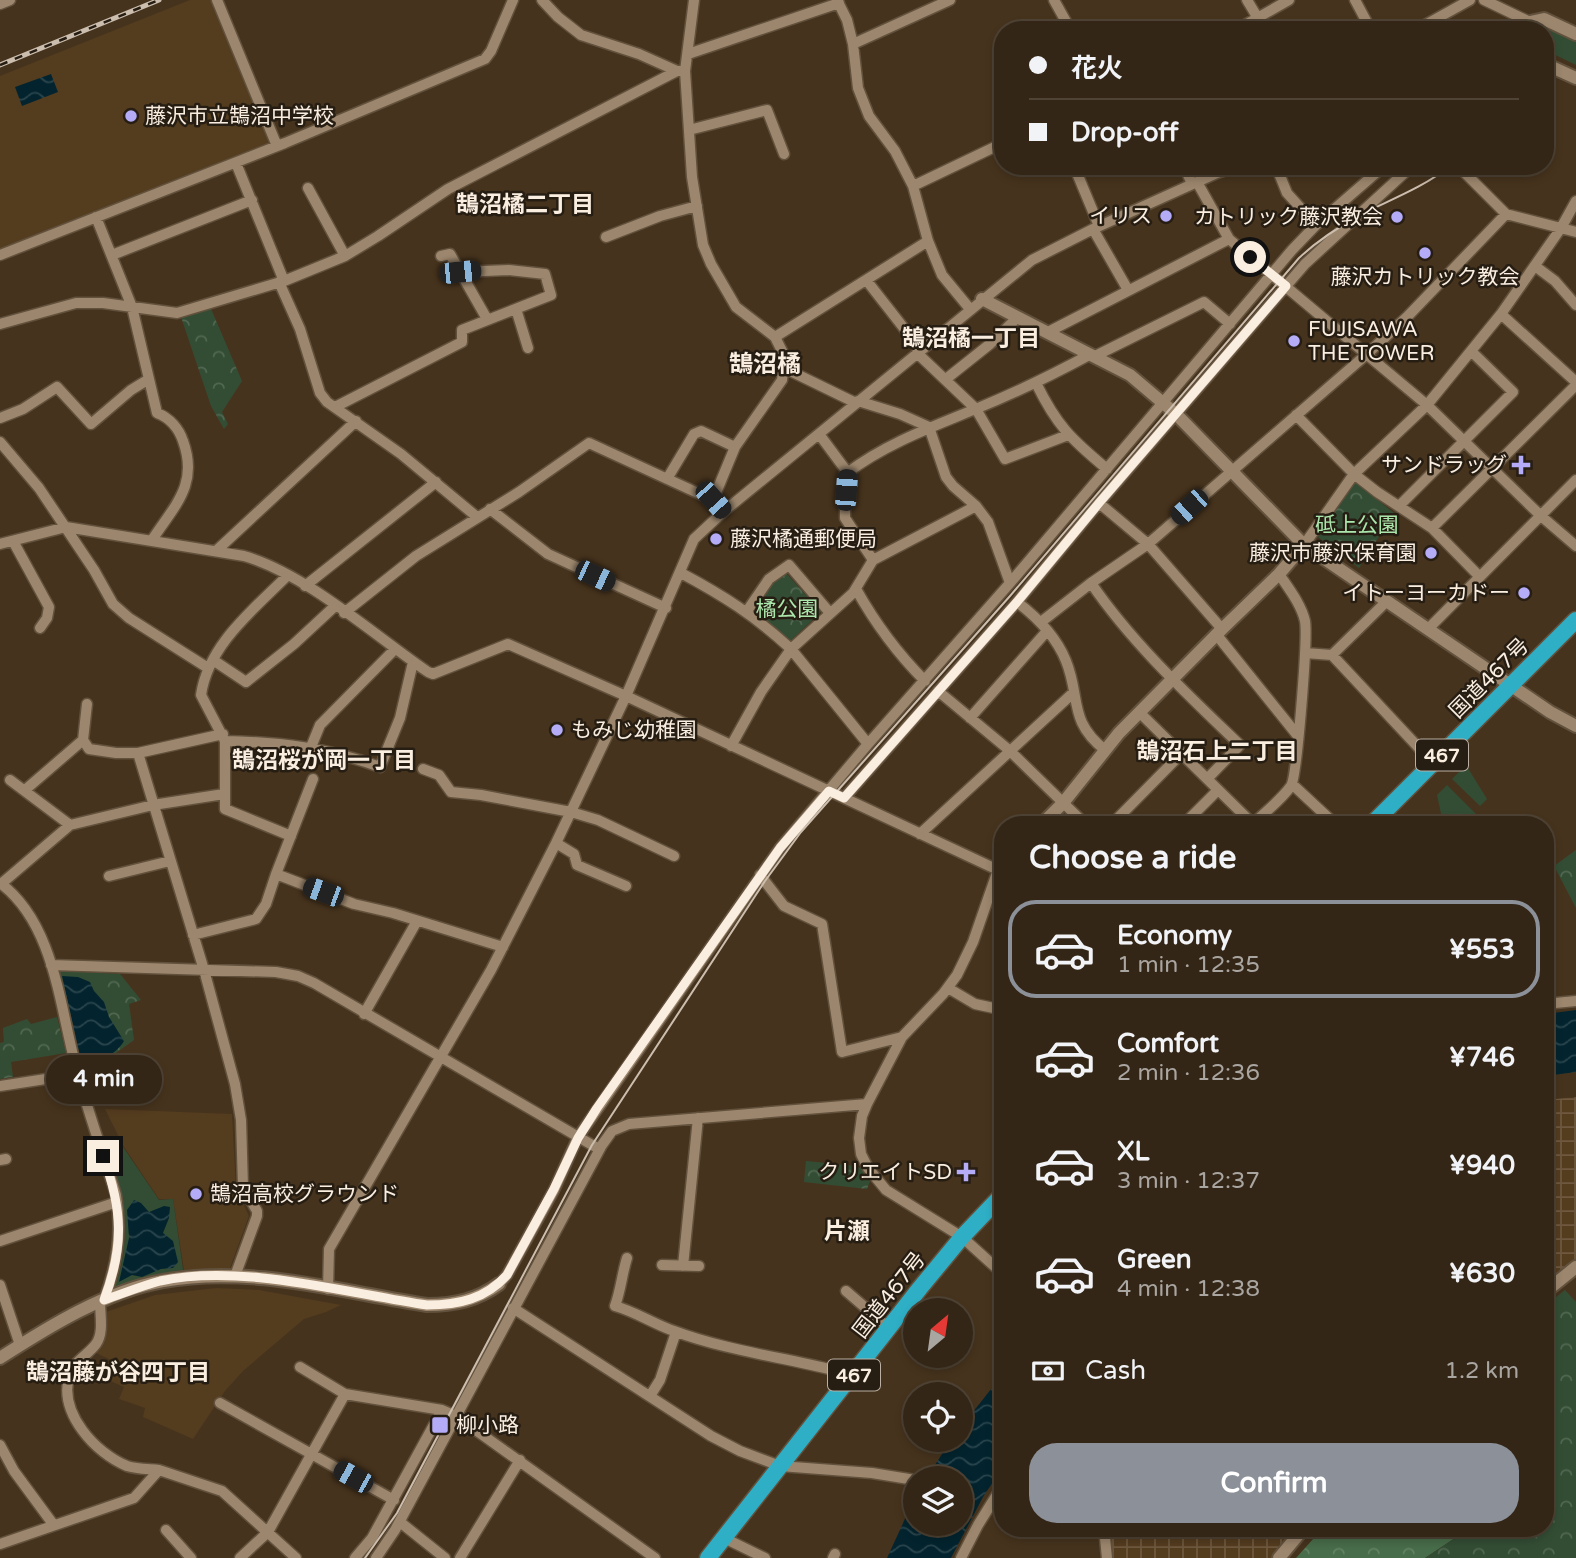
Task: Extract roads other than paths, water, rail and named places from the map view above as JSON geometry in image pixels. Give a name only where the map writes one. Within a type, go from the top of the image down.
[{"type":"highway","name":"国道467号","points":[[1380,816],[1576,620]]},
{"type":"highway","name":"国道467号","points":[[708,1558],[962,1237],[994,1203]]},
{"type":"street","points":[[0,4],[10,0]]},
{"type":"street","points":[[216,0],[277,146]]},
{"type":"street","points":[[0,255],[236,163],[485,59],[513,0]]},
{"type":"street","points":[[541,0],[564,22],[582,34],[681,71]]},
{"type":"street","points":[[694,0],[688,54],[681,71],[703,245],[736,307],[775,337],[785,358],[782,380],[736,447],[713,500]]},
{"type":"street","points":[[853,44],[950,0]]},
{"type":"street","points":[[1054,0],[1066,21]]},
{"type":"street","points":[[1247,0],[1260,21]]},
{"type":"street","points":[[1253,21],[1289,0]]},
{"type":"street","points":[[1355,0],[1366,21]]},
{"type":"street","points":[[1432,21],[1470,0]]},
{"type":"street","points":[[1484,0],[1520,21]]},
{"type":"street","points":[[688,54],[838,2],[853,44],[858,88],[869,116],[895,151],[913,186],[928,241],[942,275],[970,309]]},
{"type":"street","points":[[1554,24],[1576,34]]},
{"type":"street","points":[[1554,68],[1576,78]]},
{"type":"street","points":[[0,324],[76,303],[177,313],[281,281],[345,256],[381,238],[448,189],[681,71]]},
{"type":"street","points":[[689,130],[767,110],[784,154]]},
{"type":"street","points":[[913,186],[994,147]]},
{"type":"street","points":[[236,163],[300,329],[320,393],[477,517]]},
{"type":"street","points":[[1076,175],[1096,227],[1128,290]]},
{"type":"street","points":[[1190,175],[1229,239],[1427,405],[1576,547]]},
{"type":"street","points":[[328,1289],[329,1249],[503,947],[626,696],[694,539],[723,512],[1032,260],[1096,227],[1215,175]]},
{"type":"street","points":[[1280,175],[1287,193],[1317,225]]},
{"type":"street","points":[[0,1358],[72,1314],[160,1281],[235,1276],[427,1305],[448,1305],[479,1297],[499,1284],[507,1275],[554,1189],[578,1138],[795,828],[1010,583],[1271,275],[1317,225],[1374,175]]},
{"type":"street","points":[[844,798],[1017,602],[1286,286],[1330,239],[1402,175]]},
{"type":"street","points":[[1467,175],[1506,214],[1576,232]]},
{"type":"street","points":[[308,188],[345,256]]},
{"type":"street","points":[[112,255],[252,200]]},
{"type":"street","points":[[1050,816],[1139,712],[1279,574],[1354,474],[1427,405],[1500,314],[1561,228],[1576,201]]},
{"type":"street","points":[[606,237],[660,216],[697,206]]},
{"type":"street","points":[[970,718],[1044,627],[1091,583],[1148,544],[1367,354],[1407,317],[1506,214]]},
{"type":"street","points":[[96,217],[132,307],[158,413],[167,418],[181,436],[190,464],[180,499],[152,540]]},
{"type":"street","points":[[1048,332],[1229,239]]},
{"type":"street","points":[[775,337],[928,241]]},
{"type":"street","points":[[442,256],[450,254],[487,319]]},
{"type":"street","points":[[1535,266],[1555,281],[1576,305]]},
{"type":"street","points":[[335,407],[462,342],[462,330],[551,295],[545,274],[509,270],[460,272]]},
{"type":"street","points":[[867,281],[919,352],[976,409],[1005,459],[1068,435]]},
{"type":"street","points":[[982,299],[1130,375],[1176,414],[1304,544],[1576,726]]},
{"type":"street","points":[[847,473],[871,456],[929,427],[1036,383],[1204,302],[1230,324]]},
{"type":"street","points":[[516,309],[528,348]]},
{"type":"street","points":[[1433,528],[1576,384],[1500,314]]},
{"type":"street","points":[[946,379],[990,344],[1018,317]]},
{"type":"street","points":[[1400,505],[1513,392],[1471,351]]},
{"type":"street","points":[[784,368],[857,402],[900,414],[929,427],[946,477],[976,506],[994,536],[1010,583]]},
{"type":"street","points":[[0,418],[23,409],[57,387],[90,424],[131,390],[149,379]]},
{"type":"street","points":[[1036,383],[1052,415],[1068,435],[1107,469]]},
{"type":"street","points":[[1296,415],[1354,474],[1433,528],[1480,577]]},
{"type":"street","points":[[216,551],[356,421]]},
{"type":"street","points":[[667,479],[694,434],[701,432],[736,447]]},
{"type":"street","points":[[819,434],[842,462],[847,473],[845,518],[873,560]]},
{"type":"street","points":[[0,442],[39,488],[119,611],[246,682],[294,644],[335,606]]},
{"type":"street","points":[[344,613],[416,556],[589,443],[713,500],[723,512]]},
{"type":"street","points":[[1428,629],[1576,481]]},
{"type":"street","points":[[305,586],[436,482]]},
{"type":"street","points":[[1099,503],[1148,544],[1219,632],[1297,736]]},
{"type":"street","points":[[731,746],[761,692],[791,649],[856,589],[873,560],[976,506]]},
{"type":"street","points":[[490,509],[548,554],[666,608]]},
{"type":"street","points":[[0,544],[66,527],[262,561],[305,586],[433,674],[508,644],[994,867]]},
{"type":"street","points":[[13,541],[49,607],[47,618],[40,628]]},
{"type":"street","points":[[747,611],[769,579],[789,565],[830,613]]},
{"type":"street","points":[[681,573],[747,611],[791,649],[867,744]]},
{"type":"street","points":[[1261,816],[1292,784],[1305,653],[1303,614],[1279,574]]},
{"type":"street","points":[[288,575],[234,630],[210,664],[201,695],[224,737],[225,809],[291,836]]},
{"type":"street","points":[[1091,583],[1108,608],[1172,679],[1240,745],[1207,779]]},
{"type":"street","points":[[856,589],[872,618],[890,642],[925,681]]},
{"type":"street","points":[[1332,656],[1387,601]]},
{"type":"street","points":[[1017,602],[1044,627],[1066,660],[1078,717],[1091,737],[1105,750]]},
{"type":"street","points":[[311,747],[320,725],[395,649]]},
{"type":"street","points":[[1305,653],[1332,656],[1433,763]]},
{"type":"street","points":[[87,704],[83,740],[89,749],[138,753],[164,745],[224,737],[338,752],[380,767],[400,718],[413,662]]},
{"type":"street","points":[[938,691],[1009,750],[1076,816]]},
{"type":"street","points":[[920,834],[1073,693]]},
{"type":"street","points":[[1139,712],[1245,816]]},
{"type":"street","points":[[25,790],[83,740]]},
{"type":"street","points":[[138,753],[204,970],[235,1084],[241,1120],[243,1187],[257,1211],[235,1276]]},
{"type":"street","points":[[1120,816],[1181,754]]},
{"type":"street","points":[[423,769],[439,775],[451,792],[571,812],[597,820],[674,856]]},
{"type":"street","points":[[193,934],[256,919],[266,904],[313,779]]},
{"type":"street","points":[[10,780],[69,825]]},
{"type":"street","points":[[1292,784],[1326,816]]},
{"type":"street","points":[[1192,816],[1218,790]]},
{"type":"street","points":[[224,794],[153,805],[69,825],[0,883],[11,892],[33,921],[51,965],[78,1074],[117,1202],[117,1259],[102,1301],[100,1333],[96,1344],[73,1366],[69,1377],[67,1391],[76,1421],[105,1454],[128,1466],[159,1470],[222,1491],[296,1558]]},
{"type":"street","points":[[556,843],[574,854],[577,865],[626,886]]},
{"type":"street","points":[[109,876],[170,861]]},
{"type":"street","points":[[276,874],[354,904],[368,905],[503,947]]},
{"type":"street","points":[[760,875],[783,906],[822,924],[842,1052],[902,1037]]},
{"type":"street","points":[[994,889],[974,942],[948,988],[902,1037],[867,1104],[862,1116],[859,1138],[861,1154],[876,1180],[900,1199],[962,1237],[994,1265]]},
{"type":"street","points":[[364,1014],[417,921]]},
{"type":"street","points":[[51,965],[276,972],[298,976],[599,1149]]},
{"type":"street","points":[[948,988],[975,1004],[994,1008]]},
{"type":"street","points":[[1554,1003],[1576,1000]]},
{"type":"street","points":[[0,1086],[78,1074]]},
{"type":"street","points":[[376,1558],[400,1522],[608,1135],[619,1127],[867,1104]]},
{"type":"street","points":[[683,1266],[698,1118]]},
{"type":"street","points":[[0,1241],[117,1202]]},
{"type":"street","points":[[627,1258],[615,1306],[638,1313],[676,1332],[833,1370],[852,1378]]},
{"type":"street","points":[[662,1265],[699,1266]]},
{"type":"street","points":[[1554,1285],[1576,1267]]},
{"type":"street","points":[[0,1285],[20,1345]]},
{"type":"street","points":[[846,1291],[889,1328]]},
{"type":"street","points":[[513,1308],[724,1443],[780,1466],[903,1478]]},
{"type":"street","points":[[650,1396],[660,1380],[676,1332]]},
{"type":"street","points":[[300,1367],[345,1394],[442,1410],[456,1416],[654,1558]]},
{"type":"street","points":[[240,1558],[268,1532],[345,1394]]},
{"type":"street","points":[[220,1403],[394,1500]]},
{"type":"street","points":[[355,1558],[372,1538],[442,1410]]},
{"type":"street","points":[[0,1445],[14,1471],[53,1524]]},
{"type":"street","points":[[460,1558],[520,1460]]},
{"type":"street","points":[[0,1544],[134,1498],[159,1470]]},
{"type":"street","points":[[961,1558],[994,1499]]},
{"type":"street","points":[[400,1522],[445,1558]]},
{"type":"street","points":[[166,1530],[191,1558]]},
{"type":"street","points":[[1105,1537],[1107,1558]]},
{"type":"street","points":[[1279,1558],[1296,1537]]},
{"type":"street","points":[[724,1538],[765,1558]]},
{"type":"water","points":[[51,74],[58,92],[22,106],[15,87]]},
{"type":"water","points":[[62,976],[78,977],[90,982],[104,1002],[109,1017],[124,1041],[102,1060],[92,1063],[81,1060]]},
{"type":"water","points":[[1576,1010],[1576,1072],[1554,1075],[1554,1013]]},
{"type":"water","points":[[134,1200],[149,1212],[164,1206],[170,1207],[163,1233],[173,1241],[178,1262],[173,1268],[161,1269],[142,1277],[132,1275],[119,1282],[129,1238],[127,1210]]},
{"type":"water","points":[[994,1385],[994,1480],[973,1516],[973,1466],[934,1466],[943,1452],[973,1452],[973,1412]]},
{"type":"water","points":[[903,1523],[903,1536],[963,1536],[951,1558],[887,1558]]},
{"type":"tram line","points":[[365,1558],[397,1513],[592,1145],[765,881],[801,832],[1010,596],[1299,258],[1345,224],[1437,175]]},
{"type":"railway","points":[[0,65],[159,0]]},
{"type":"place","name":"藤沢市立鵠沼中学校","points":[[131,116]]},
{"type":"place","name":"イリス","points":[[1166,216]]},
{"type":"place","name":"カトリック藤沢教会","points":[[1397,217]]},
{"type":"place","name":"藤沢カトリック教会","points":[[1425,253]]},
{"type":"place","name":"FUJISAWA THE TOWER","points":[[1294,341]]},
{"type":"place","name":"サンドラッグ","points":[[1521,465]]},
{"type":"place","name":"藤沢橘通郵便局","points":[[716,539]]},
{"type":"place","name":"藤沢市藤沢保育園","points":[[1431,553]]},
{"type":"place","name":"イトーヨーカドー","points":[[1524,593]]},
{"type":"place","name":"もみじ幼稚園","points":[[557,730]]},
{"type":"place","name":"クリエイトSD","points":[[966,1172]]},
{"type":"place","name":"鵠沼高校グラウンド","points":[[196,1194]]},
{"type":"place","name":"柳小路","points":[[440,1425]]},
{"type":"district","name":"鵠沼橘二丁目","points":[[525,204]]},
{"type":"district","name":"鵠沼橘一丁目","points":[[971,338]]},
{"type":"district","name":"鵠沼橘","points":[[765,364]]},
{"type":"district","name":"鵠沼石上二丁目","points":[[1217,751]]},
{"type":"district","name":"鵠沼桜が岡一丁目","points":[[324,760]]},
{"type":"district","name":"片瀬","points":[[847,1231]]},
{"type":"district","name":"鵠沼藤が谷四丁目","points":[[118,1372]]},
{"type":"park label","name":"砥上公園","points":[[1357,525]]},
{"type":"park label","name":"橘公園","points":[[787,609]]}]
